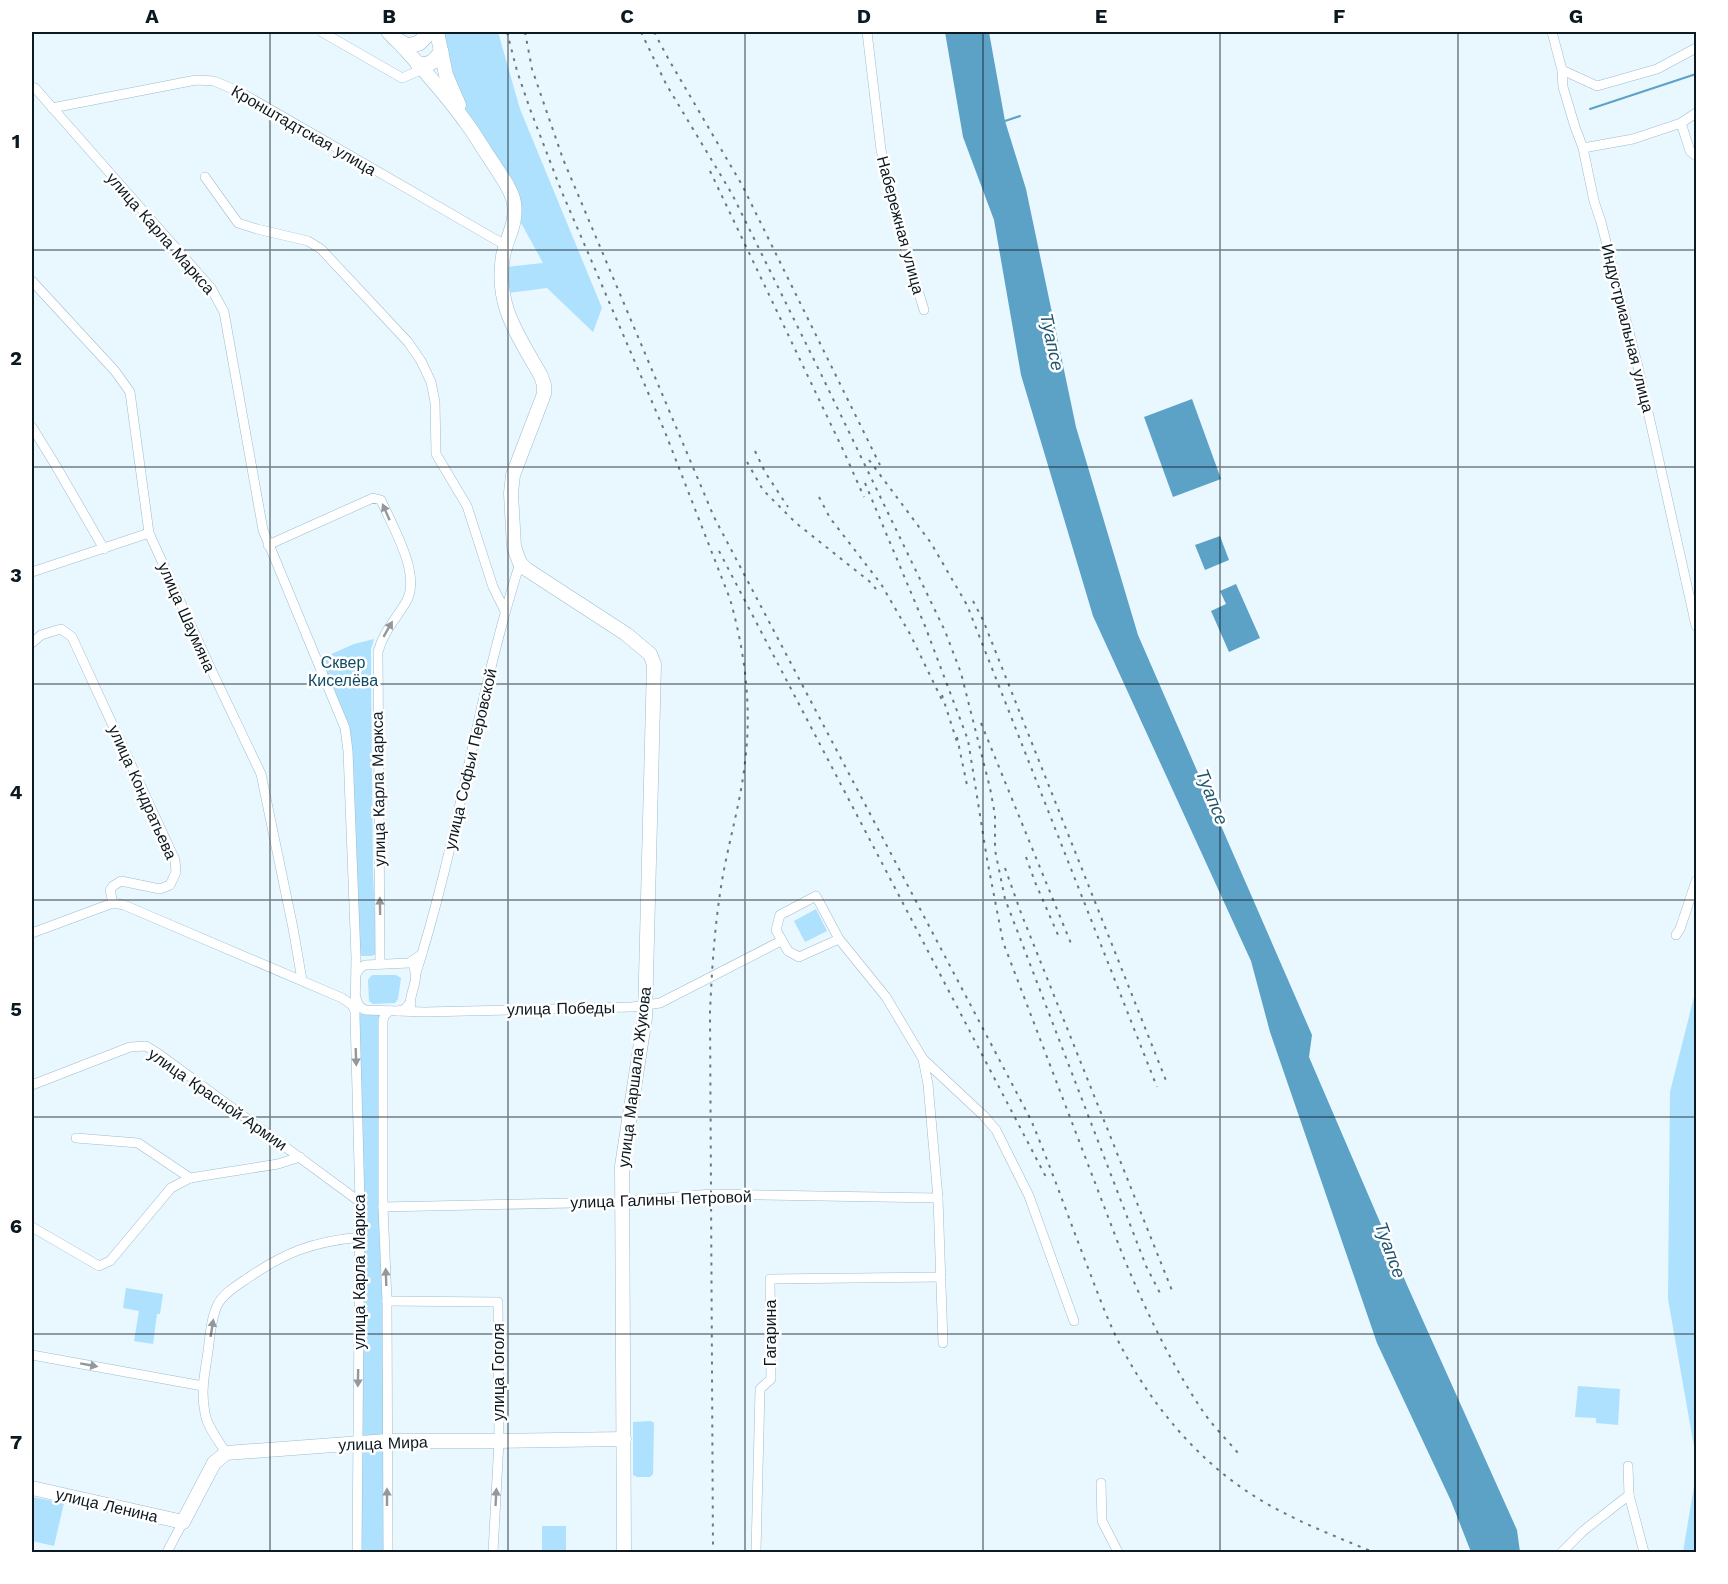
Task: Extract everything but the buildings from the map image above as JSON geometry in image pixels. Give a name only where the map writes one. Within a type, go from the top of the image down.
[{"type":"main road","points":[[393,36],[408,46],[413,46],[430,32]]},
{"type":"main road","points":[[437,32],[446,75],[465,121]]},
{"type":"main road","points":[[393,36],[421,66],[465,121],[505,181],[514,201],[515,221],[505,245],[501,279],[504,300],[509,320],[544,385],[544,394],[513,475],[511,493],[514,547],[520,563]]},
{"type":"main road","points":[[421,66],[430,64],[441,52]]},
{"type":"main road","name":"улица Маршала Жукова","points":[[520,563],[626,633],[650,654],[654,664],[645,1017],[622,1166],[624,1552]]},
{"type":"main road","name":"улица Мира","points":[[226,1453],[387,1441],[624,1439]]},
{"type":"main road","points":[[183,1522],[214,1463],[226,1453]]},
{"type":"main road","name":"улица Ленина","points":[[32,1488],[183,1522]]},
{"type":"street","points":[[322,32],[402,78],[421,66]]},
{"type":"street","name":"Набережная улица","points":[[867,32],[881,150],[896,218],[924,310]]},
{"type":"street","name":"Индустриальная улица","points":[[1552,32],[1562,70],[1563,87],[1584,148],[1594,201],[1638,367],[1696,626]]},
{"type":"street","points":[[1562,70],[1597,86],[1657,69],[1696,48]]},
{"type":"street","name":"Кронштадтская улица","points":[[52,108],[196,80],[214,81],[240,92],[505,245]]},
{"type":"street","name":"улица Карла Маркса","points":[[32,87],[211,288],[224,312],[263,530],[345,728],[349,760],[357,973],[352,1002],[360,1202],[357,1552]]},
{"type":"street","points":[[1584,148],[1633,139],[1681,123],[1696,113]]},
{"type":"street","points":[[1681,123],[1690,151],[1696,156]]},
{"type":"street","points":[[205,177],[238,223],[308,241],[321,249],[408,342],[422,361],[431,382],[435,402],[436,454],[467,506],[493,587],[505,610]]},
{"type":"street","name":"улица Шаумяна","points":[[32,281],[115,371],[130,392],[149,533],[261,774],[302,980]]},
{"type":"street","points":[[32,427],[104,549]]},
{"type":"street","name":"улица Карла Маркса","points":[[268,545],[377,498],[381,500],[410,566],[412,587],[409,597],[385,632],[378,652],[381,964]]},
{"type":"street","points":[[32,572],[149,533]]},
{"type":"street","name":"улица Софьи Перовской","points":[[412,1008],[416,973],[448,852],[505,610],[520,563]]},
{"type":"street","name":"улица Кондратьева","points":[[32,643],[41,635],[62,629],[72,637],[175,860],[176,872],[170,885],[160,889],[120,881],[110,890],[113,903]]},
{"type":"street","points":[[1676,935],[1696,881]]},
{"type":"street","points":[[839,939],[799,957],[788,951],[776,930],[780,915],[816,896],[839,939],[886,997],[923,1059],[996,1130],[1029,1196],[1074,1321]]},
{"type":"street","points":[[32,933],[113,903],[124,904],[352,1002],[365,1011],[394,1011],[412,1008]]},
{"type":"street","name":"улица Победы","points":[[412,1008],[645,1006],[660,1003],[678,995],[781,941]]},
{"type":"street","points":[[403,964],[414,961],[422,954]]},
{"type":"street","points":[[356,957],[365,965]]},
{"type":"street","points":[[357,973],[365,965],[403,964],[412,966],[416,973]]},
{"type":"street","name":"улица Карла Маркса","points":[[388,1552],[383,1020],[385,1015],[394,1011]]},
{"type":"street","name":"улица Красной Армии","points":[[32,1085],[130,1047],[146,1046],[360,1202]]},
{"type":"street","points":[[923,1059],[928,1084],[938,1198],[943,1343]]},
{"type":"street","points":[[76,1138],[138,1143],[190,1178]]},
{"type":"street","points":[[32,1227],[99,1266],[110,1261],[171,1188],[190,1178],[278,1164],[300,1157]]},
{"type":"street","name":"улица Галины Петровой","points":[[383,1207],[621,1202],[711,1194],[938,1198]]},
{"type":"street","points":[[226,1453],[205,1414],[203,1386],[214,1316],[219,1302],[235,1287],[285,1255],[320,1242],[360,1237]]},
{"type":"street","name":"Гагарина","points":[[756,1552],[760,1389],[771,1379],[770,1279],[941,1277]]},
{"type":"street","name":"улица Гоголя","points":[[387,1300],[498,1302],[499,1441],[493,1552]]},
{"type":"street","points":[[32,1355],[203,1386]]},
{"type":"street","points":[[1628,1466],[1629,1495],[1644,1552]]},
{"type":"street","points":[[1101,1483],[1102,1521],[1118,1552]]},
{"type":"street","points":[[1562,1552],[1583,1531],[1629,1495]]},
{"type":"street","points":[[167,1552],[183,1522]]},
{"type":"green space","points":[[442,32],[498,32],[520,109],[602,308],[593,332],[547,288],[507,293],[506,267],[543,263],[520,221],[516,194],[469,119],[448,73]]},
{"type":"green space","name":"Сквер Киселёва","points":[[374,639],[371,649],[371,675],[373,874],[377,954],[362,956],[358,952],[349,739],[318,660],[354,644]]},
{"type":"green space","points":[[816,909],[827,931],[805,942],[794,921]]},
{"type":"green space","points":[[372,975],[396,975],[401,978],[398,999],[395,1003],[373,1004],[369,1001],[368,980]]},
{"type":"green space","points":[[1696,989],[1696,1458],[1668,1299],[1670,1092]]},
{"type":"green space","points":[[357,1014],[380,1014],[384,1301],[384,1552],[361,1552]]},
{"type":"green space","points":[[126,1288],[163,1294],[160,1314],[157,1314],[153,1344],[134,1341],[139,1311],[123,1308]]},
{"type":"green space","points":[[1578,1386],[1620,1389],[1618,1425],[1596,1423],[1596,1418],[1575,1417]]},
{"type":"green space","points":[[651,1421],[654,1423],[653,1474],[650,1477],[637,1477],[633,1475],[633,1422]]},
{"type":"green space","points":[[1696,1474],[1696,1552],[1683,1552]]},
{"type":"green space","points":[[32,1497],[64,1503],[54,1546],[32,1541]]},
{"type":"green space","points":[[542,1526],[566,1526],[566,1552],[542,1552]]},
{"type":"water","name":"Туапсе","points":[[945,32],[989,32],[1005,121],[1026,189],[1076,427],[1138,635],[1312,1035],[1309,1057],[1407,1285],[1517,1530],[1520,1552],[1471,1552],[1451,1501],[1377,1343],[1270,1032],[1251,961],[1093,616],[1021,375],[994,220],[963,137]]},
{"type":"water","points":[[1192,399],[1221,479],[1173,497],[1144,417]]},
{"type":"water","points":[[1220,536],[1229,560],[1205,570],[1195,545]]},
{"type":"water","points":[[1236,584],[1260,638],[1229,652],[1211,611],[1226,604],[1220,591]]},
{"type":"waterway","points":[[1590,109],[1696,74]]},
{"type":"waterway","points":[[1005,121],[1020,116]]},
{"type":"railway","points":[[507,32],[517,71],[561,190],[665,432],[730,599],[740,639],[746,680],[748,721],[745,762],[718,909],[710,1012],[713,1552]]},
{"type":"railway","points":[[525,32],[532,69],[563,159],[714,517],[1031,1120],[1101,1303],[1124,1352],[1146,1389],[1172,1424],[1218,1470],[1251,1494],[1284,1513],[1373,1552]]},
{"type":"railway","points":[[641,32],[666,84],[732,194],[945,631],[961,673],[990,788],[995,815],[995,850],[1005,899],[1146,1266],[1162,1297]]},
{"type":"railway","points":[[654,32],[742,185],[880,465]]},
{"type":"railway","points":[[710,171],[864,497]]},
{"type":"railway","points":[[755,451],[765,472],[788,507]]},
{"type":"railway","points":[[869,460],[931,543],[967,605],[1157,1087]]},
{"type":"railway","points":[[747,462],[763,490],[796,523],[876,589]]},
{"type":"railway","points":[[865,483],[925,626],[968,740],[1003,942],[1123,1256],[1149,1315],[1190,1392],[1206,1416],[1238,1453]]},
{"type":"railway","points":[[819,497],[830,518],[881,584],[910,634],[943,702]]},
{"type":"railway","points":[[719,551],[1047,1179]]},
{"type":"railway","points":[[973,601],[983,620],[1167,1083]]},
{"type":"railway","points":[[942,695],[958,745]]},
{"type":"railway","points":[[981,723],[1072,946]]},
{"type":"railway","points":[[957,737],[968,790]]},
{"type":"railway","points":[[1026,857],[1058,935]]},
{"type":"railway","points":[[1005,868],[1173,1293]]}]
